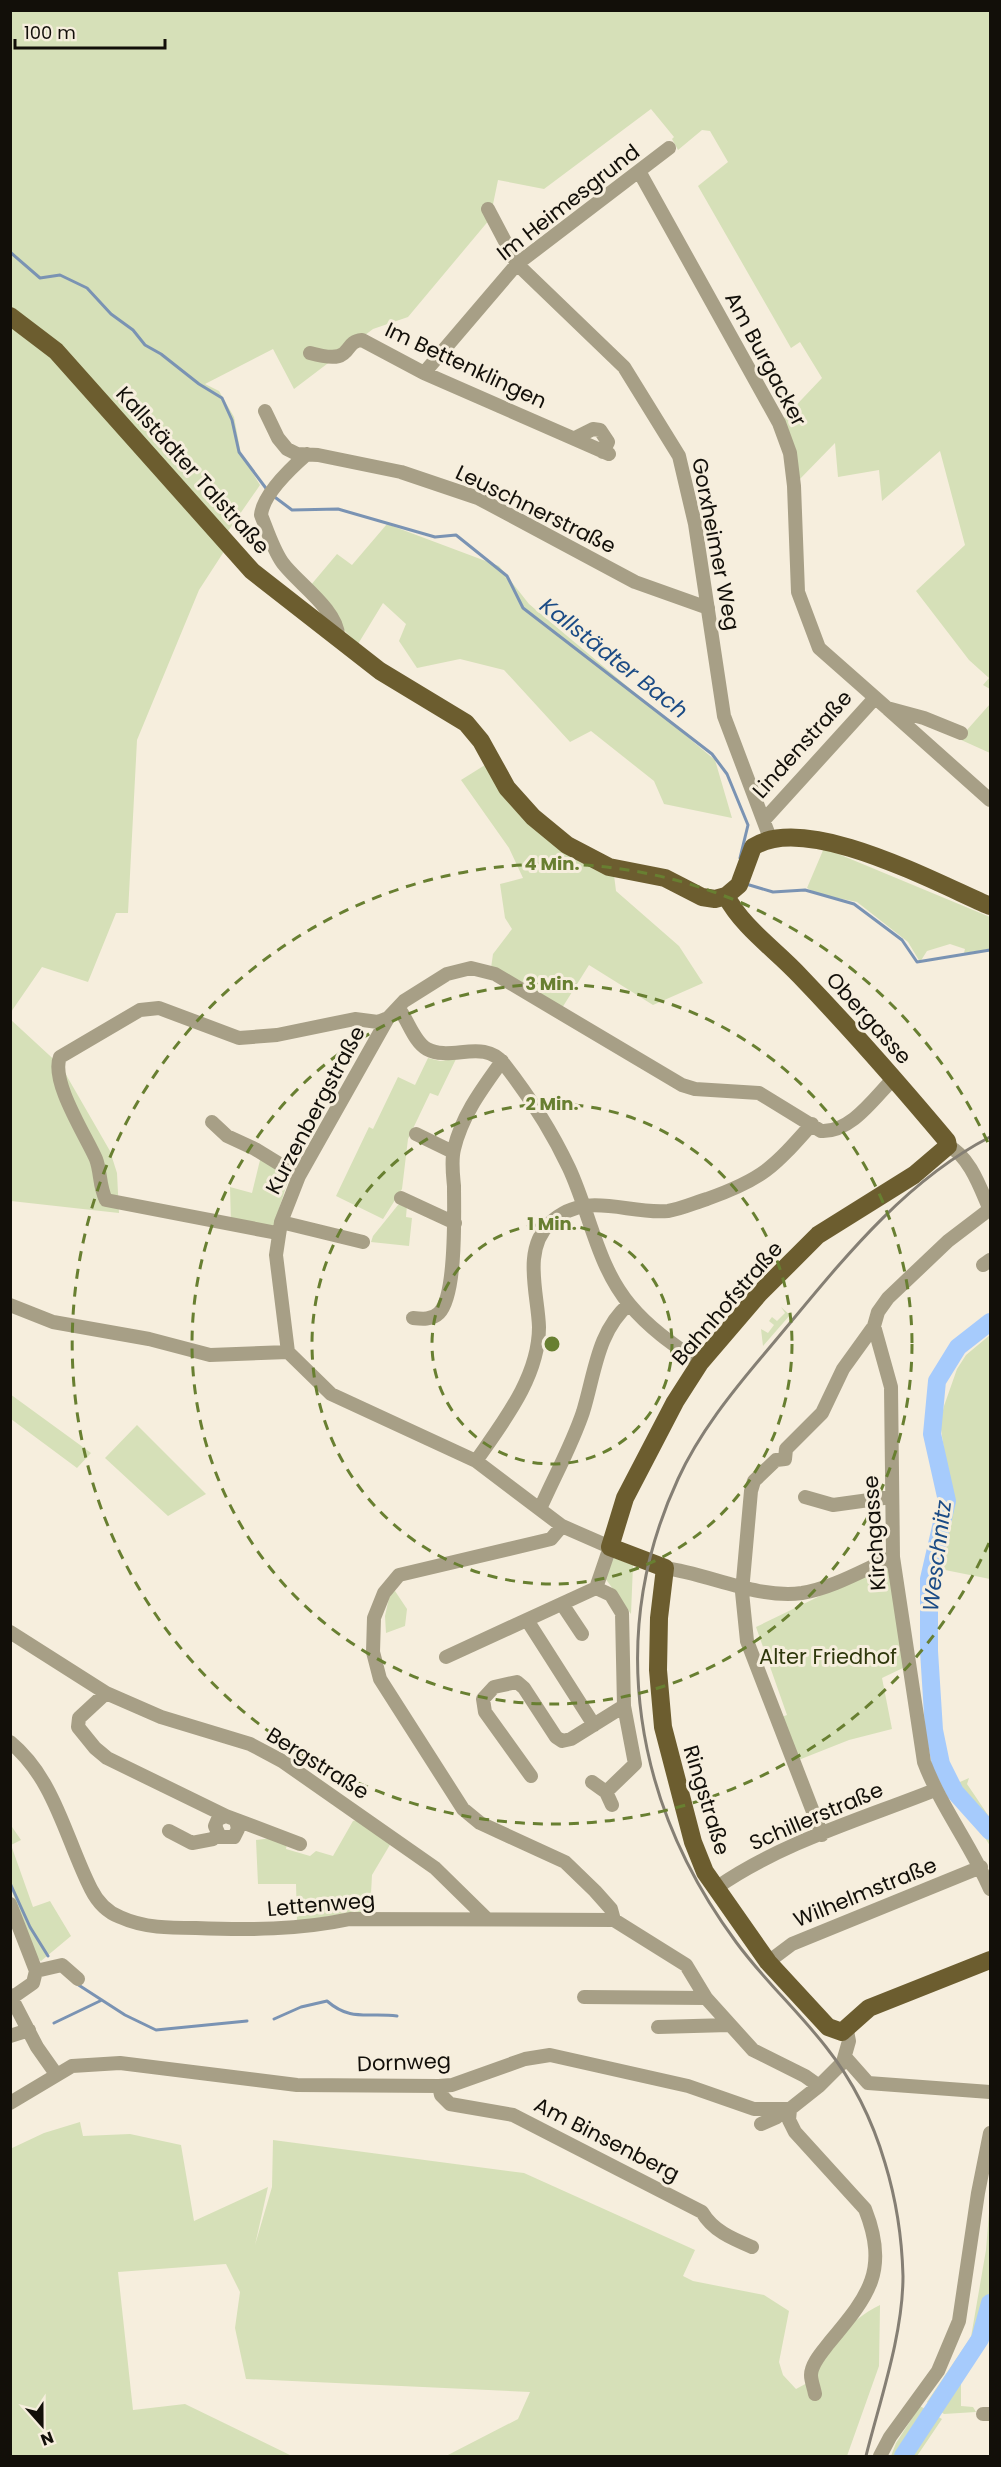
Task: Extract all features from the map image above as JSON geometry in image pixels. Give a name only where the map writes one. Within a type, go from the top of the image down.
[{"type":"main road","name":"Kallstädter Talstraße","points":[[10,316],[56,351],[240,559],[380,671],[466,723],[481,741],[507,788],[532,818],[567,845],[609,867],[665,878],[709,898],[736,886]]},
{"type":"main road","points":[[736,886],[753,847],[770,838],[802,836],[838,843],[990,906]]},
{"type":"main road","name":"Obergasse","points":[[736,886],[743,922],[778,952],[894,1078],[947,1141],[948,1146]]},
{"type":"main road","name":"Bahnhofstraße","points":[[610,1547],[625,1498],[675,1402],[700,1363],[759,1294],[818,1235],[914,1175],[948,1146]]},
{"type":"main road","points":[[610,1547],[665,1568]]},
{"type":"main road","name":"Ringstraße","points":[[665,1568],[659,1618],[658,1670],[663,1727],[693,1842],[705,1872],[768,1962],[828,2027],[837,2032],[846,2031]]},
{"type":"main road","points":[[846,2031],[869,2008],[990,1960]]},
{"type":"street","name":"Im Heimesgrund","points":[[424,373],[517,264],[640,173],[669,148]]},
{"type":"street","name":"Am Burgacker","points":[[640,173],[788,443],[794,486],[798,592],[819,648],[874,699],[887,708]]},
{"type":"street","name":"Gorxheimer Weg","points":[[488,209],[517,264],[624,367],[679,456],[690,498],[724,716],[770,838]]},
{"type":"street","name":"Im Bettenklingen","points":[[310,353],[338,358],[361,340],[424,373],[606,453]]},
{"type":"street","name":"Leuschnerstraße","points":[[265,411],[283,445],[297,454],[401,472],[478,498],[635,582],[708,608]]},
{"type":"street","points":[[307,454],[271,494],[262,507],[261,515],[282,562],[324,608],[338,629],[338,636]]},
{"type":"street","name":"Lindenstraße","points":[[764,820],[874,699]]},
{"type":"street","points":[[887,708],[924,718],[961,733]]},
{"type":"street","points":[[887,708],[990,800]]},
{"type":"street","points":[[279,1227],[235,1226],[190,1214],[106,1200],[101,1189],[96,1158],[73,1117],[60,1076],[60,1057],[75,1046],[140,1010],[150,1008],[185,1016],[240,1038],[277,1035],[355,1019],[378,1022],[393,1014],[404,1001],[447,974],[461,969],[481,969],[495,974],[682,1085],[695,1089],[759,1093],[825,1131],[846,1125],[894,1078]]},
{"type":"street","points":[[393,1014],[425,1048],[438,1054],[465,1051],[487,1052],[502,1061],[552,1136],[570,1169],[606,1266],[629,1304],[660,1335],[700,1363]]},
{"type":"street","name":"Kurzenbergstraße","points":[[288,1352],[276,1255],[279,1227],[299,1176],[393,1014]]},
{"type":"street","points":[[413,1318],[425,1320],[439,1313],[446,1302],[450,1284],[455,1223],[453,1152],[471,1104],[502,1061]]},
{"type":"street","points":[[212,1122],[227,1136],[255,1149],[299,1176]]},
{"type":"street","points":[[476,1461],[509,1413],[529,1373],[539,1329],[534,1269],[540,1239],[551,1222],[582,1206],[602,1204],[659,1211],[688,1206],[744,1185],[761,1176],[777,1164],[812,1125]]},
{"type":"street","points":[[416,1134],[453,1152]]},
{"type":"street","name":"Obergasse","points":[[948,1146],[965,1163],[990,1210]]},
{"type":"street","points":[[401,1198],[455,1223]]},
{"type":"street","points":[[822,1835],[747,1641],[742,1586],[751,1491],[754,1481],[776,1460],[785,1459],[786,1449],[822,1413],[843,1369],[874,1326],[878,1312],[888,1298],[954,1236],[990,1210]]},
{"type":"street","name":"Kurzenbergstraße","points":[[279,1227],[363,1242]]},
{"type":"street","points":[[540,1509],[582,1413],[604,1334],[616,1315],[629,1304]]},
{"type":"street","points":[[10,1305],[53,1322],[149,1339],[210,1355],[288,1352],[331,1394],[476,1461],[562,1526],[610,1547],[596,1588],[446,1657]]},
{"type":"street","name":"Kirchgasse","points":[[874,1326],[891,1387],[893,1557],[924,1762],[935,1790],[981,1867],[990,1889]]},
{"type":"street","points":[[805,1497],[833,1505],[891,1497]]},
{"type":"street","points":[[562,1526],[551,1539],[399,1575],[384,1593],[374,1618],[373,1652],[380,1679],[464,1809],[480,1823],[565,1862],[611,1909],[614,1920]]},
{"type":"street","points":[[665,1568],[742,1586],[786,1593],[802,1593],[893,1557]]},
{"type":"street","points":[[596,1588],[611,1595],[622,1613],[624,1706],[635,1764],[606,1792]]},
{"type":"street","points":[[562,1604],[582,1634]]},
{"type":"street","points":[[527,1620],[594,1725]]},
{"type":"street","name":"Bergstraße","points":[[10,1632],[106,1693],[161,1717],[250,1744],[282,1761],[425,1861],[486,1918]]},
{"type":"street","points":[[531,1776],[485,1712],[483,1699],[488,1692],[498,1685],[517,1682],[524,1688],[556,1737],[562,1741],[571,1739],[624,1706]]},
{"type":"street","points":[[106,1693],[79,1718],[78,1727],[95,1748],[107,1758],[231,1818],[300,1844]]},
{"type":"street","name":"Lettenweg","points":[[10,1742],[31,1763],[43,1782],[97,1899],[115,1915],[129,1921],[157,1927],[253,1930],[314,1927],[350,1919],[614,1920],[681,1960],[706,1998],[753,2050],[819,2086]]},
{"type":"street","points":[[592,1782],[606,1792],[612,1805]]},
{"type":"street","name":"Schillerstraße","points":[[716,1888],[740,1871],[935,1790]]},
{"type":"street","points":[[169,1831],[192,1845],[213,1839],[217,1834],[216,1822],[231,1818]]},
{"type":"street","points":[[217,1834],[225,1839],[234,1837],[238,1829],[231,1818]]},
{"type":"street","name":"Wilhelmstraße","points":[[768,1962],[792,1944],[981,1867]]},
{"type":"street","points":[[10,1904],[36,1971],[33,1983],[12,1996],[37,2047],[56,2074]]},
{"type":"street","points":[[36,1971],[62,1965],[78,1979]]},
{"type":"street","points":[[584,1997],[706,1998]]},
{"type":"street","points":[[658,2027],[729,2025]]},
{"type":"street","points":[[10,2036],[29,2030]]},
{"type":"street","points":[[761,2124],[777,2117],[819,2086],[843,2062],[849,2041],[846,2031]]},
{"type":"street","name":"Dornweg","points":[[10,2103],[72,2066],[120,2063],[297,2085],[439,2086],[452,2085],[532,2057],[550,2055],[688,2086],[754,2109],[786,2109]]},
{"type":"street","points":[[843,2062],[868,2083],[990,2092]]},
{"type":"street","name":"Am Binsenberg","points":[[439,2086],[441,2095],[450,2104],[513,2115],[702,2212],[708,2221],[730,2238],[753,2247]]},
{"type":"street","points":[[786,2109],[795,2132],[865,2209],[871,2224],[875,2252],[873,2279],[864,2300],[819,2355],[811,2374],[815,2394]]},
{"type":"street","points":[[880,2456],[890,2437],[938,2371],[959,2321],[978,2193],[990,2133]]},
{"type":"green space","points":[[11,11],[990,11],[990,689],[983,685],[989,678],[969,660],[916,591],[965,545],[940,451],[882,501],[879,470],[838,477],[835,443],[798,481],[796,451],[784,418],[822,378],[800,342],[791,348],[698,186],[728,162],[710,131],[702,130],[678,150],[672,139],[674,137],[651,109],[544,189],[498,180],[490,219],[408,317],[373,329],[294,389],[273,349],[205,384],[219,391],[234,417],[241,454],[260,485],[226,534],[223,553],[199,590],[137,740],[128,913],[116,913],[88,982],[42,967],[11,1012]]},
{"type":"green space","points":[[387,524],[499,566],[529,604],[715,760],[732,818],[664,804],[654,781],[591,731],[570,742],[504,670],[460,659],[417,668],[399,641],[406,624],[383,603],[358,644],[305,592],[337,554],[352,565]]},
{"type":"green space","points":[[990,704],[990,753],[959,739]]},
{"type":"green space","points":[[485,765],[614,875],[616,891],[679,946],[703,983],[653,1005],[589,965],[562,1008],[491,968],[493,954],[512,929],[505,918],[500,884],[523,878],[509,848],[461,780]]},
{"type":"green space","points":[[824,848],[990,917],[990,949],[964,953],[965,949],[950,944],[927,951],[920,962],[908,942],[857,902],[818,894],[807,888]]},
{"type":"green space","points":[[10,1019],[61,1066],[110,1151],[117,1173],[119,1213],[11,1201]]},
{"type":"green space","points":[[428,1058],[440,1061],[456,1059],[438,1096],[430,1093],[408,1139],[402,1189],[383,1219],[336,1196],[369,1127],[373,1129],[398,1077],[415,1085]]},
{"type":"green space","points":[[261,1156],[289,1178],[273,1227],[231,1223],[230,1187],[252,1193]]},
{"type":"green space","points":[[404,1203],[407,1205],[406,1217],[412,1218],[409,1246],[371,1242],[373,1236],[398,1205]]},
{"type":"green space","points":[[781,1307],[790,1315],[763,1346],[761,1329],[768,1333],[774,1325],[769,1321],[772,1317],[777,1321],[785,1313]]},
{"type":"green space","points":[[990,1335],[990,1579],[940,1569],[950,1527],[952,1502],[940,1423],[957,1369],[966,1355]]},
{"type":"green space","points":[[10,1394],[91,1453],[77,1468],[11,1419]]},
{"type":"green space","points":[[137,1425],[206,1494],[168,1516],[105,1458]]},
{"type":"green space","points":[[611,1557],[633,1565],[631,1614],[605,1578]]},
{"type":"green space","name":"Alter Friedhof","points":[[884,1565],[891,1569],[905,1667],[882,1678],[892,1729],[849,1740],[796,1761],[779,1718],[787,1715],[756,1627]]},
{"type":"green space","points":[[395,1591],[407,1609],[405,1626],[386,1633],[385,1616],[390,1593]]},
{"type":"green space","points":[[969,1778],[967,1784],[990,1818],[990,1846],[953,1785]]},
{"type":"green space","points":[[357,1820],[391,1843],[372,1875],[370,1912],[353,1912],[297,1922],[296,1884],[258,1884],[256,1840],[272,1838],[287,1843],[286,1849],[310,1856],[316,1851],[333,1856],[353,1821]]},
{"type":"green space","points":[[10,1824],[21,1840],[11,1845],[33,1907],[50,1901],[71,1936],[41,1961],[37,1958],[11,1889]]},
{"type":"green space","points":[[80,2122],[83,2136],[130,2134],[181,2145],[194,2221],[268,2187],[255,2245],[272,2187],[273,2140],[524,2173],[695,2250],[683,2276],[693,2281],[764,2295],[789,2311],[779,2362],[783,2375],[796,2389],[809,2382],[829,2348],[848,2328],[880,2305],[879,2366],[847,2456],[446,2456],[518,2419],[530,2392],[246,2379],[235,2328],[240,2292],[226,2264],[118,2272],[133,2410],[185,2404],[292,2456],[11,2456],[10,2149],[44,2133]]},
{"type":"green space","points":[[990,2200],[990,2328],[985,2347],[961,2381],[961,2406],[973,2407],[976,2412],[944,2414],[927,2402],[971,2337],[986,2250]]},
{"type":"green space","points":[[920,2406],[942,2419],[917,2456],[891,2456],[896,2443]]},
{"type":"waterway","name":"Kallstädter Bach","points":[[10,252],[40,278],[60,275],[87,288],[111,314],[133,330],[145,345],[222,398],[232,420],[239,452],[268,491]]},
{"type":"waterway","name":"Kallstädter Bach","points":[[272,495],[292,510],[338,509],[435,537],[456,535],[507,576],[523,608],[712,754],[727,774],[748,825],[740,858]]},
{"type":"waterway","name":"Kallstädter Bach","points":[[746,884],[773,892],[805,890],[854,904],[902,940],[917,962],[990,950]]},
{"type":"waterway","name":"Weschnitz","points":[[990,1322],[958,1347],[937,1381],[932,1434],[947,1501],[929,1579],[929,1651],[934,1730],[941,1764],[955,1792],[990,1831]]},
{"type":"waterway","points":[[10,1883],[30,1927],[48,1956]]},
{"type":"waterway","points":[[77,1984],[125,2015],[156,2030],[247,2021]]},
{"type":"waterway","points":[[54,2023],[102,2000]]},
{"type":"waterway","points":[[274,2019],[301,2007],[327,2001],[336,2008],[352,2014],[397,2016]]},
{"type":"waterway","name":"Weschnitz","points":[[903,2456],[980,2339],[990,2303]]},
{"type":"railway","points":[[866,2456],[890,2367],[902,2298],[903,2276],[898,2219],[889,2177],[868,2117],[845,2074],[815,2034],[736,1942],[702,1889],[674,1834],[654,1777],[642,1718],[638,1659],[642,1599],[655,1539],[678,1479],[706,1429],[729,1398],[815,1293],[867,1234],[925,1180],[956,1157],[990,1137]]}]
